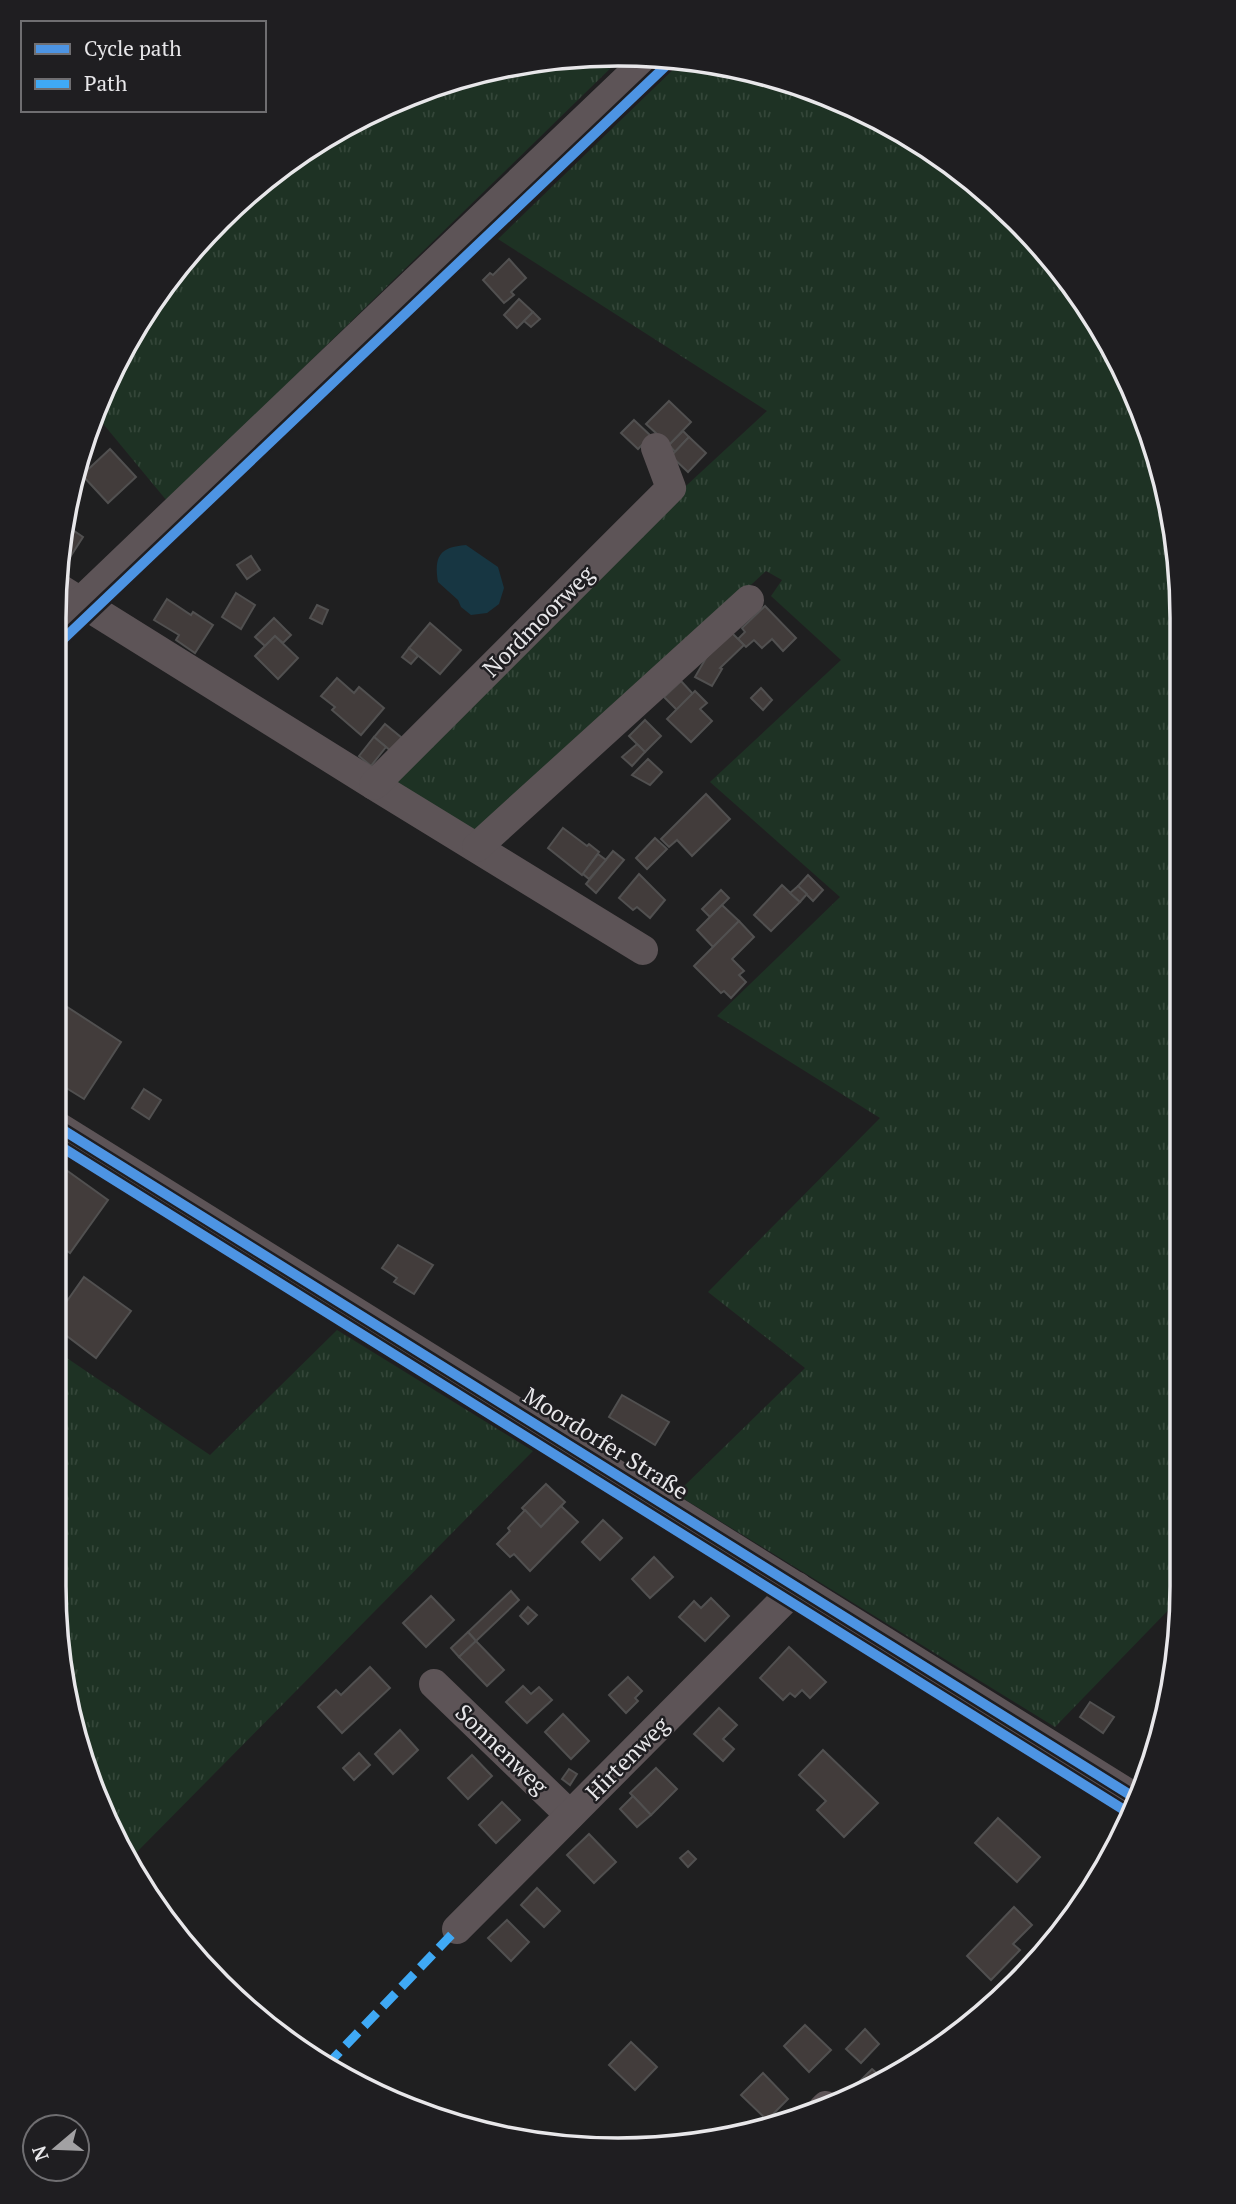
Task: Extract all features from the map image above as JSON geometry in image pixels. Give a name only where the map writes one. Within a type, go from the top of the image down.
[{"type":"street","points":[[66,616],[639,67]]},
{"type":"street","name":"Nordmoorweg","points":[[374,785],[671,488],[656,448]]},
{"type":"street","points":[[67,593],[643,950]]},
{"type":"street","points":[[477,847],[749,600]]},
{"type":"street","name":"Moordorfer Straße","points":[[66,1132],[1129,1794]]},
{"type":"street","name":"Hirtenweg","points":[[457,1929],[797,1587]]},
{"type":"street","name":"Sonnenweg","points":[[434,1684],[570,1815]]},
{"type":"green space","points":[[612,66],[167,501],[102,423],[123,374],[159,312],[203,254],[228,228],[282,180],[312,159],[342,140],[407,108],[475,85],[510,77],[546,71]]},
{"type":"green space","points":[[673,70],[761,85],[829,108],[894,140],[954,180],[982,203],[1033,254],[1056,282],[1096,342],[1128,407],[1151,475],[1159,510],[1165,546],[1170,618],[1170,1586],[1169,1610],[1055,1727],[676,1494],[805,1368],[708,1292],[880,1118],[717,1016],[840,897],[710,782],[841,660],[771,596],[782,580],[766,571],[482,837],[383,784],[674,497],[767,411],[498,239]]},
{"type":"green space","points":[[337,1330],[533,1451],[135,1853],[108,1797],[96,1763],[85,1729],[71,1658],[66,1586],[66,1357],[210,1455]]},
{"type":"water","points":[[466,545],[498,567],[504,588],[499,604],[487,613],[471,615],[438,582],[437,566],[440,555],[450,548]]},
{"type":"building","points":[[509,259],[526,278],[511,292],[514,295],[504,303],[483,280],[490,273],[493,275]]},
{"type":"building","points":[[519,299],[533,312],[517,328],[504,315]]},
{"type":"building","points":[[533,312],[540,319],[531,327],[524,321]]},
{"type":"building","points":[[669,401],[691,422],[669,445],[646,424]]},
{"type":"building","points":[[634,420],[651,436],[638,449],[621,433]]},
{"type":"building","points":[[683,431],[689,437],[675,452],[669,445]]},
{"type":"building","points":[[689,437],[706,453],[688,472],[671,456]]},
{"type":"building","points":[[110,449],[136,477],[108,503],[84,478],[86,471]]},
{"type":"building","points":[[74,531],[83,537],[70,557]]},
{"type":"building","points":[[251,556],[260,570],[247,579],[237,565]]},
{"type":"building","points":[[236,593],[255,605],[241,629],[222,617]]},
{"type":"building","points":[[167,599],[191,615],[193,612],[213,625],[195,653],[176,640],[179,635],[154,620]]},
{"type":"building","points":[[317,605],[328,610],[322,624],[310,618]]},
{"type":"building","points":[[765,606],[796,638],[783,651],[772,639],[762,648],[754,640],[746,647],[738,639],[745,632],[742,628]]},
{"type":"building","points":[[274,618],[291,635],[283,643],[275,636],[265,646],[255,637]]},
{"type":"building","points":[[430,623],[461,650],[440,674],[409,648]]},
{"type":"building","points":[[729,630],[744,645],[720,668],[722,669],[712,686],[695,677],[706,658]]},
{"type":"building","points":[[275,636],[298,658],[278,679],[255,656]]},
{"type":"building","points":[[409,648],[418,656],[411,664],[402,657]]},
{"type":"building","points":[[337,678],[354,693],[359,687],[384,708],[361,735],[332,710],[335,707],[321,696]]},
{"type":"building","points":[[681,681],[693,694],[677,710],[664,697]]},
{"type":"building","points":[[761,688],[772,700],[763,710],[751,698]]},
{"type":"building","points":[[695,691],[707,703],[700,709],[712,721],[691,742],[667,719]]},
{"type":"building","points":[[645,720],[661,736],[645,752],[629,736]]},
{"type":"building","points":[[385,724],[402,738],[391,751],[374,737]]},
{"type":"building","points":[[374,737],[386,747],[371,766],[359,756]]},
{"type":"building","points":[[637,744],[645,752],[632,766],[622,757]]},
{"type":"building","points":[[648,759],[662,772],[650,785],[632,775]]},
{"type":"building","points":[[706,794],[730,819],[692,856],[677,840],[669,847],[661,839]]},
{"type":"building","points":[[563,828],[599,852],[582,875],[548,848]]},
{"type":"building","points":[[655,838],[667,849],[647,869],[636,858]]},
{"type":"building","points":[[613,851],[624,860],[596,893],[586,884]]},
{"type":"building","points":[[598,854],[606,860],[589,879],[583,874]]},
{"type":"building","points":[[639,874],[665,900],[650,918],[637,907],[633,910],[619,898]]},
{"type":"building","points":[[808,875],[823,890],[813,901],[798,886]]},
{"type":"building","points":[[782,885],[800,902],[771,931],[754,915]]},
{"type":"building","points":[[798,886],[807,894],[800,902],[790,893]]},
{"type":"building","points":[[721,890],[729,898],[710,917],[702,909]]},
{"type":"building","points":[[722,905],[739,921],[713,947],[697,930]]},
{"type":"building","points":[[739,921],[754,937],[732,959],[744,971],[739,975],[746,982],[731,998],[724,991],[721,993],[694,966]]},
{"type":"building","points":[[66,1006],[121,1042],[84,1099],[66,1088]]},
{"type":"building","points":[[144,1089],[161,1100],[149,1119],[132,1108]]},
{"type":"building","points":[[66,1170],[108,1200],[70,1253],[66,1250]]},
{"type":"building","points":[[398,1245],[433,1265],[414,1294],[394,1282],[397,1278],[382,1268]]},
{"type":"building","points":[[84,1277],[131,1311],[96,1358],[66,1335],[66,1302]]},
{"type":"building","points":[[622,1395],[669,1422],[655,1445],[609,1417]]},
{"type":"building","points":[[546,1484],[565,1502],[541,1527],[522,1508]]},
{"type":"building","points":[[561,1506],[578,1522],[530,1571],[514,1554],[510,1557],[497,1544],[525,1510],[541,1527]]},
{"type":"building","points":[[603,1520],[622,1538],[600,1560],[582,1542]]},
{"type":"building","points":[[654,1557],[673,1577],[650,1598],[632,1579]]},
{"type":"building","points":[[511,1591],[519,1600],[476,1641],[468,1632]]},
{"type":"building","points":[[431,1596],[454,1620],[426,1647],[403,1623]]},
{"type":"building","points":[[711,1598],[729,1616],[705,1641],[679,1617],[694,1601],[701,1608]]},
{"type":"building","points":[[528,1607],[537,1615],[528,1624],[520,1616]]},
{"type":"building","points":[[468,1632],[476,1641],[459,1657],[451,1648]]},
{"type":"building","points":[[476,1641],[504,1670],[487,1686],[459,1657]]},
{"type":"building","points":[[789,1647],[826,1682],[810,1698],[802,1690],[795,1697],[790,1693],[783,1700],[760,1678]]},
{"type":"building","points":[[370,1667],[390,1688],[342,1733],[318,1707],[336,1690],[341,1695]]},
{"type":"building","points":[[628,1677],[642,1691],[635,1698],[638,1701],[626,1713],[609,1695]]},
{"type":"building","points":[[523,1686],[531,1694],[539,1687],[552,1700],[527,1723],[506,1702]]},
{"type":"building","points":[[1090,1702],[1114,1717],[1103,1733],[1080,1717]]},
{"type":"building","points":[[719,1708],[737,1725],[723,1739],[734,1749],[723,1761],[694,1734]]},
{"type":"building","points":[[563,1714],[589,1741],[571,1759],[545,1732]]},
{"type":"building","points":[[400,1730],[418,1750],[393,1774],[375,1754]]},
{"type":"building","points":[[823,1750],[878,1803],[844,1837],[817,1810],[826,1801],[799,1775]]},
{"type":"building","points":[[359,1753],[370,1765],[354,1780],[343,1768]]},
{"type":"building","points":[[472,1755],[492,1776],[468,1799],[448,1778]]},
{"type":"building","points":[[656,1768],[677,1789],[651,1815],[630,1793]]},
{"type":"building","points":[[569,1769],[577,1774],[570,1785],[562,1779]]},
{"type":"building","points":[[633,1796],[651,1815],[637,1827],[620,1809]]},
{"type":"building","points":[[502,1802],[520,1820],[496,1843],[479,1825]]},
{"type":"building","points":[[998,1818],[1040,1857],[1017,1882],[975,1843]]},
{"type":"building","points":[[589,1834],[616,1862],[594,1883],[567,1855]]},
{"type":"building","points":[[688,1851],[696,1859],[688,1867],[680,1858]]},
{"type":"building","points":[[537,1888],[560,1911],[544,1927],[521,1905]]},
{"type":"building","points":[[1014,1907],[1032,1925],[1013,1944],[1020,1950],[991,1980],[967,1956]]},
{"type":"building","points":[[507,1920],[529,1942],[511,1961],[488,1938]]},
{"type":"building","points":[[805,2025],[831,2050],[809,2072],[784,2046]]},
{"type":"building","points":[[865,2029],[879,2044],[861,2063],[846,2049]]},
{"type":"building","points":[[631,2042],[657,2067],[635,2090],[609,2065]]},
{"type":"building","points":[[872,2069],[877,2073],[862,2081],[858,2083]]},
{"type":"building","points":[[763,2073],[788,2099],[771,2116],[765,2118],[741,2095]]},
{"type":"marked path","points":[[333,2058],[457,1929]]},
{"type":"cycle path","points":[[66,637],[663,69]]},
{"type":"cycle path","points":[[66,1132],[1129,1794]]},
{"type":"cycle path","points":[[66,1150],[1123,1809]]}]
